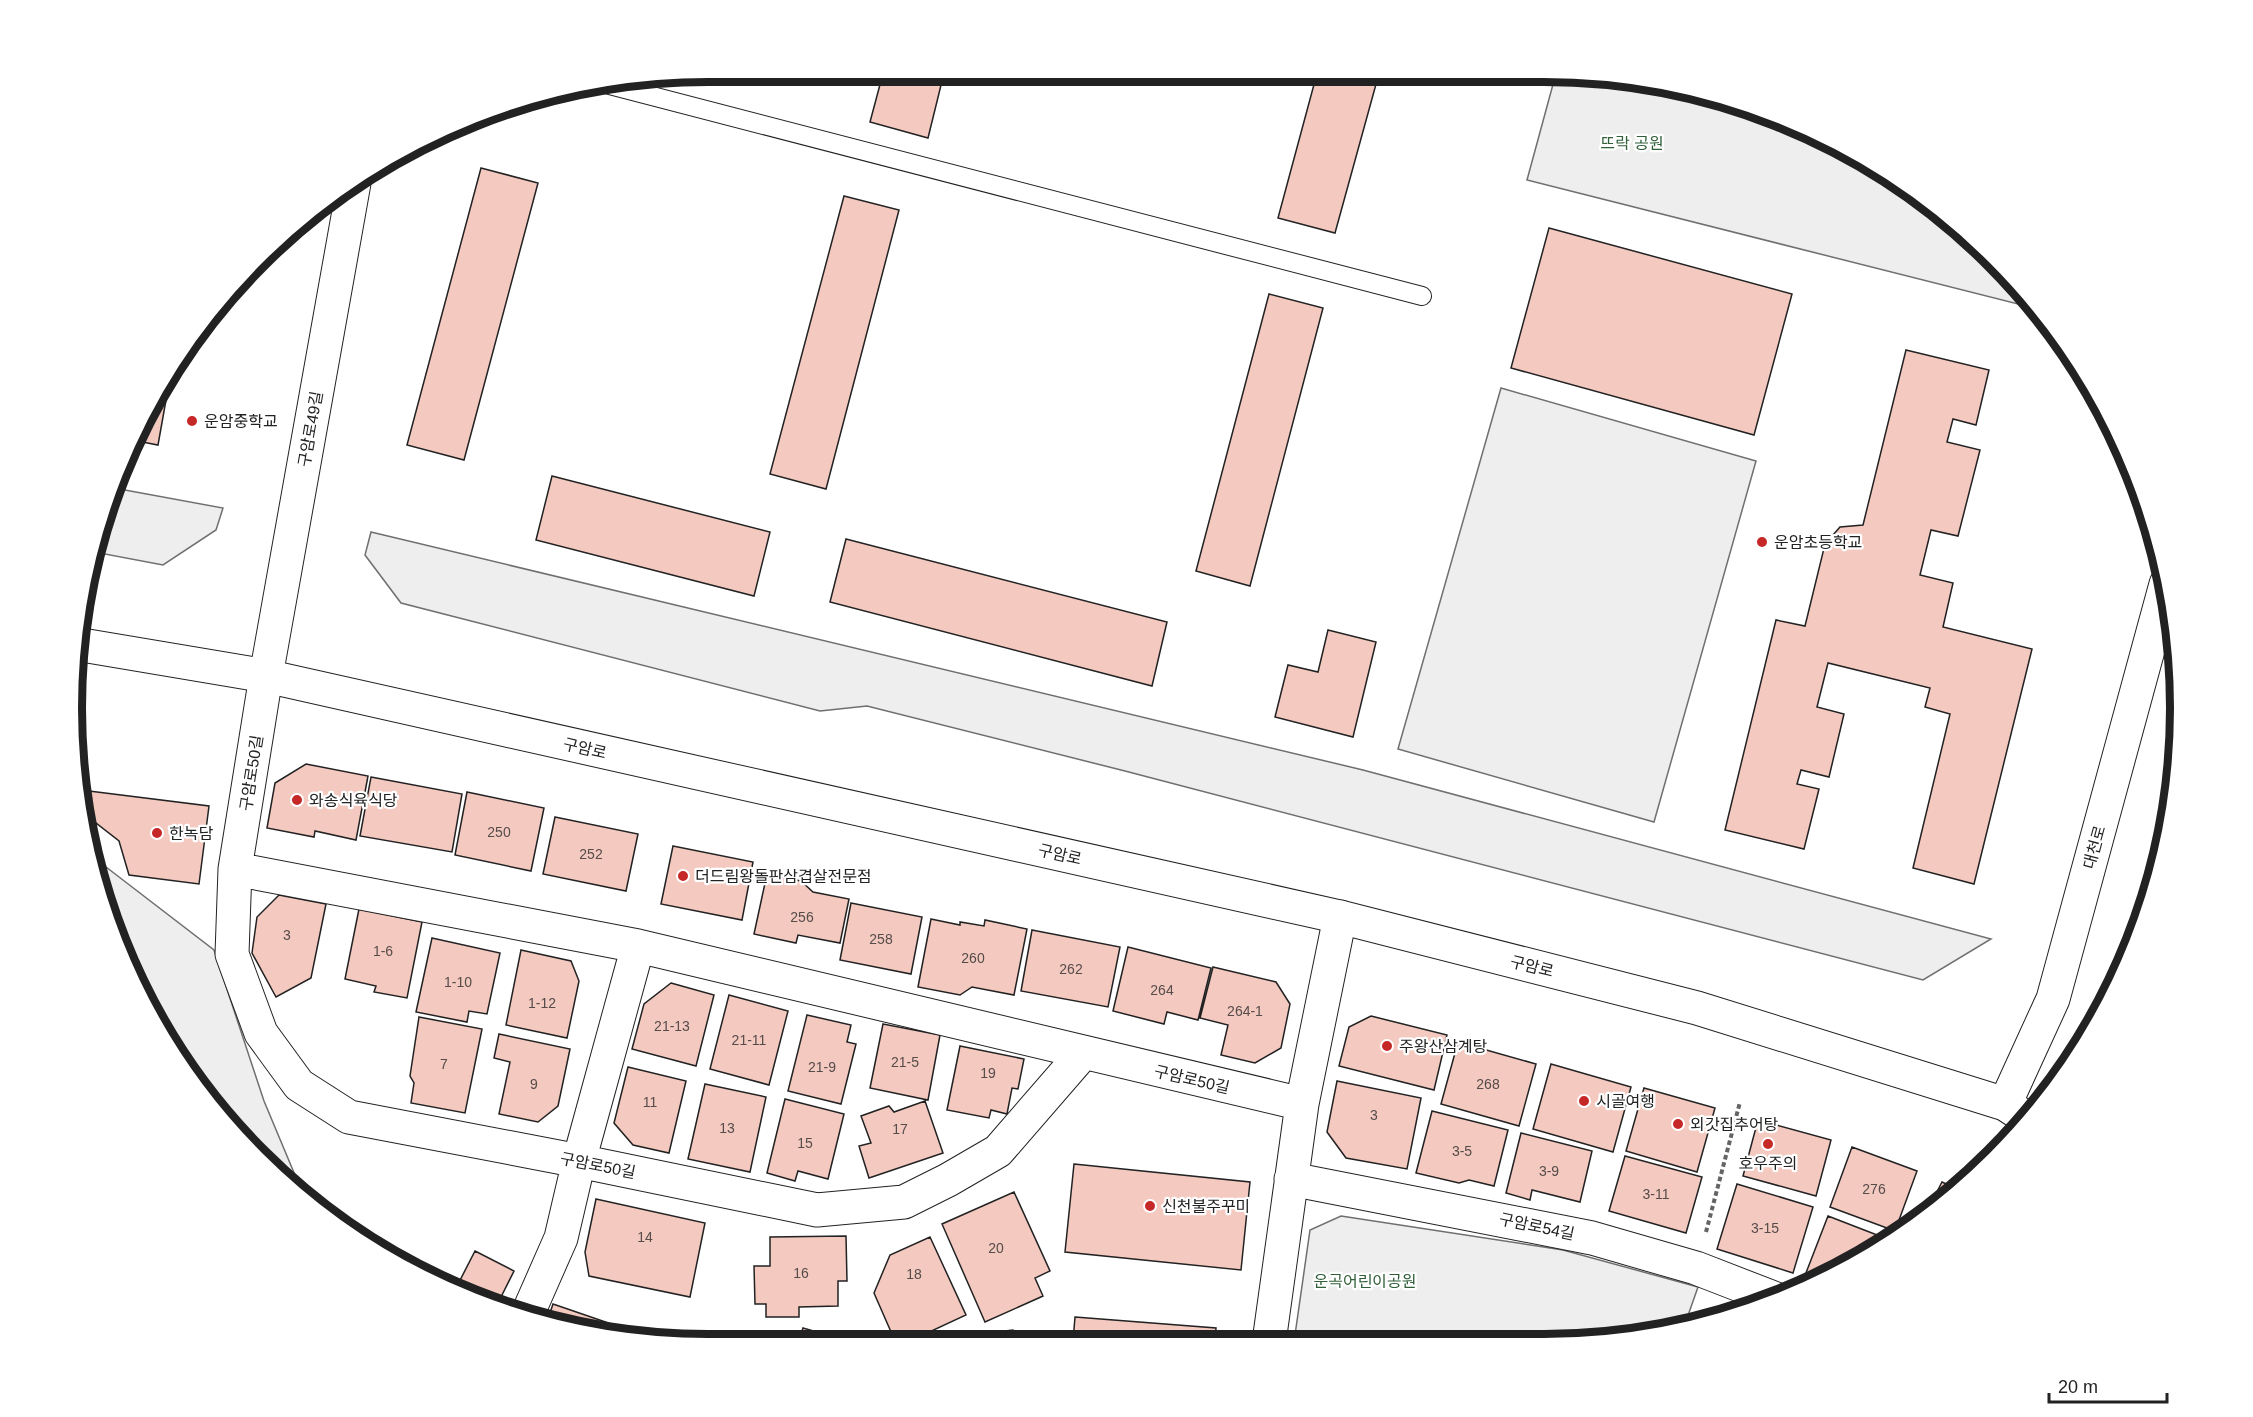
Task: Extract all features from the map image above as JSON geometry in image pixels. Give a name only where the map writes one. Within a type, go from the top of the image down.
[{"type":"street","name":"구암로49길","points":[[266,676],[352,194]]},
{"type":"street","name":"대천로","points":[[2017,1112],[2053,999],[2161,603]]},
{"type":"street","name":"구암로","points":[[86,646],[266,676],[1340,917],[1697,1008],[2017,1112]]},
{"type":"street","name":"구암로50길","points":[[266,676],[235,869],[232,954],[261,1033],[299,1085],[349,1117],[817,1210],[904,1202],[948,1180],[998,1150],[1083,1053]]},
{"type":"street","name":"구암로50길","points":[[235,869],[638,946],[1302,1104]]},
{"type":"street","points":[[1270,1334],[1302,1104],[1340,917]]},
{"type":"street","points":[[530,1308],[561,1238],[579,1161],[638,946]]},
{"type":"street","name":"구암로54길","points":[[1291,1179],[1592,1238],[1696,1268],[1764,1294]]},
{"type":"lane","points":[[624,89],[1422,296]]},
{"type":"path","points":[[1696,1268],[1740,1102]]},
{"type":"green space","name":"뜨락 공원","points":[[1554,82],[1626,88],[1707,104],[1784,130],[1858,166],[1926,212],[1957,238],[1987,266],[2023,305],[1527,180]]},
{"type":"green space","points":[[1501,388],[1756,461],[1654,822],[1398,749]]},
{"type":"green space","points":[[122,490],[223,508],[216,530],[163,565],[102,554]]},
{"type":"green space","points":[[371,532],[1363,770],[1991,939],[1923,980],[1125,771],[867,706],[820,711],[401,603],[365,555]]},
{"type":"green space","points":[[102,864],[214,950],[264,1101],[297,1180],[266,1151],[212,1090],[166,1022],[130,948]]},
{"type":"green space","name":"운곡어린이공원","points":[[1341,1216],[1563,1250],[1698,1287],[1687,1317],[1626,1329],[1544,1334],[1295,1334],[1310,1230]]},
{"type":"building","points":[[881,82],[942,82],[928,138],[870,122]]},
{"type":"building","points":[[1315,82],[1377,82],[1335,233],[1278,218]]},
{"type":"building","points":[[481,168],[538,183],[464,460],[407,445]]},
{"type":"building","points":[[844,196],[899,210],[826,489],[770,474]]},
{"type":"building","points":[[1549,228],[1792,294],[1754,435],[1511,368]]},
{"type":"building","points":[[1269,294],[1323,308],[1250,586],[1196,571]]},
{"type":"building","points":[[1906,350],[1989,370],[1976,425],[1953,419],[1947,442],[1980,450],[1958,536],[1931,530],[1920,575],[1953,583],[1943,627],[2032,649],[1974,884],[1913,868],[1950,714],[1925,707],[1930,688],[1828,663],[1817,707],[1844,714],[1829,777],[1801,770],[1797,784],[1819,789],[1804,849],[1725,830],[1776,620],[1805,626],[1825,544],[1840,527],[1863,525]]},
{"type":"building","points":[[167,393],[158,445],[142,442]]},
{"type":"building","points":[[552,476],[770,532],[754,596],[536,540]]},
{"type":"building","points":[[846,539],[1167,622],[1152,686],[830,602]]},
{"type":"building","points":[[1328,630],[1376,642],[1353,737],[1275,717],[1288,665],[1318,672]]},
{"type":"building","points":[[306,764],[368,776],[356,840],[315,831],[314,837],[267,828],[275,783]]},
{"type":"building","points":[[371,777],[462,794],[452,852],[360,836]]},
{"type":"building","points":[[88,791],[209,806],[199,884],[129,875],[119,841],[93,821]]},
{"type":"building","points":[[467,792],[544,808],[531,871],[455,855]]},
{"type":"building","points":[[555,817],[638,834],[626,891],[543,874]]},
{"type":"building","points":[[673,846],[753,862],[742,920],[661,904]]},
{"type":"building","points":[[767,874],[801,881],[813,892],[849,899],[840,943],[798,935],[796,943],[754,934]]},
{"type":"building","points":[[279,895],[326,904],[311,978],[276,997],[252,953],[257,917]]},
{"type":"building","points":[[851,903],[922,917],[911,974],[840,960]]},
{"type":"building","points":[[359,909],[422,922],[407,998],[374,992],[376,986],[345,979]]},
{"type":"building","points":[[931,919],[960,925],[960,922],[984,926],[985,920],[1027,929],[1014,995],[972,987],[960,995],[918,987]]},
{"type":"building","points":[[1032,930],[1120,947],[1108,1007],[1021,991]]},
{"type":"building","points":[[432,938],[500,953],[487,1014],[469,1011],[467,1022],[416,1012]]},
{"type":"building","points":[[1128,947],[1211,968],[1198,1020],[1167,1012],[1164,1024],[1113,1011]]},
{"type":"building","points":[[521,950],[571,961],[579,981],[567,1038],[506,1025]]},
{"type":"building","points":[[1213,967],[1276,982],[1290,1004],[1281,1048],[1255,1063],[1221,1055],[1228,1025],[1200,1018]]},
{"type":"building","points":[[671,983],[714,995],[696,1066],[632,1049],[644,1004]]},
{"type":"building","points":[[729,995],[788,1011],[769,1085],[710,1069]]},
{"type":"building","points":[[807,1015],[851,1025],[847,1042],[856,1044],[841,1104],[788,1091]]},
{"type":"building","points":[[1371,1016],[1447,1035],[1434,1090],[1339,1066],[1349,1027]]},
{"type":"building","points":[[419,1017],[482,1029],[465,1113],[411,1103],[414,1083],[410,1076]]},
{"type":"building","points":[[883,1024],[940,1035],[928,1100],[870,1088]]},
{"type":"building","points":[[499,1034],[570,1049],[558,1106],[538,1122],[499,1114],[510,1062],[494,1058]]},
{"type":"building","points":[[1458,1042],[1536,1064],[1519,1126],[1441,1104]]},
{"type":"building","points":[[960,1046],[1024,1059],[1018,1089],[1012,1088],[1007,1114],[991,1110],[989,1118],[947,1110]]},
{"type":"building","points":[[1551,1064],[1631,1087],[1613,1152],[1533,1129]]},
{"type":"building","points":[[628,1067],[686,1081],[669,1153],[633,1145],[614,1123]]},
{"type":"building","points":[[1337,1081],[1421,1098],[1407,1169],[1346,1158],[1327,1132]]},
{"type":"building","points":[[705,1084],[766,1097],[750,1172],[688,1159]]},
{"type":"building","points":[[1644,1088],[1715,1108],[1697,1172],[1626,1151]]},
{"type":"building","points":[[785,1099],[844,1114],[828,1179],[798,1171],[795,1181],[767,1173]]},
{"type":"building","points":[[925,1101],[943,1153],[869,1178],[859,1146],[871,1143],[861,1116],[889,1106],[894,1112]]},
{"type":"building","points":[[1432,1111],[1508,1130],[1494,1186],[1469,1180],[1459,1183],[1416,1173]]},
{"type":"building","points":[[1758,1120],[1831,1140],[1816,1196],[1743,1176]]},
{"type":"building","points":[[1521,1133],[1592,1151],[1580,1202],[1532,1190],[1530,1200],[1506,1193]]},
{"type":"building","points":[[1852,1147],[1917,1171],[1897,1225],[1891,1230],[1830,1207]]},
{"type":"building","points":[[1625,1156],[1702,1177],[1686,1233],[1609,1211]]},
{"type":"building","points":[[1074,1164],[1250,1182],[1241,1270],[1065,1252]]},
{"type":"building","points":[[1942,1182],[1949,1185],[1933,1199]]},
{"type":"building","points":[[1737,1184],[1813,1207],[1793,1273],[1717,1249]]},
{"type":"building","points":[[1014,1192],[1050,1271],[1035,1278],[1043,1296],[985,1322],[942,1224]]},
{"type":"building","points":[[596,1199],[705,1223],[690,1297],[589,1276],[585,1252]]},
{"type":"building","points":[[1828,1216],[1881,1236],[1858,1251],[1804,1278]]},
{"type":"building","points":[[846,1236],[847,1281],[838,1281],[838,1306],[799,1307],[799,1317],[766,1317],[766,1304],[755,1304],[754,1266],[770,1266],[770,1237]]},
{"type":"building","points":[[930,1237],[966,1315],[925,1334],[892,1334],[874,1293],[890,1255]]},
{"type":"building","points":[[475,1251],[514,1271],[500,1299],[459,1282]]},
{"type":"building","points":[[553,1304],[625,1329],[586,1322],[550,1314]]},
{"type":"building","points":[[1075,1317],[1216,1328],[1216,1334],[1074,1334]]},
{"type":"building","points":[[803,1328],[824,1334],[801,1334]]},
{"type":"building","points":[[1013,1330],[1013,1334],[976,1334]]},
{"type":"place","name":"운암중학교","points":[[192,421]]},
{"type":"place","name":"운암초등학교","points":[[1762,542]]},
{"type":"place","name":"와송식육식당","points":[[297,800]]},
{"type":"place","name":"한녹담","points":[[157,833]]},
{"type":"place","name":"더드림왕돌판삼겹살전문점","points":[[683,876]]},
{"type":"place","name":"주왕산삼계탕","points":[[1387,1046]]},
{"type":"place","name":"시골여행","points":[[1584,1101]]},
{"type":"place","name":"외갓집추어탕","points":[[1678,1124]]},
{"type":"place","name":"호우주의","points":[[1768,1144]]},
{"type":"place","name":"신천불주꾸미","points":[[1150,1206]]}]
